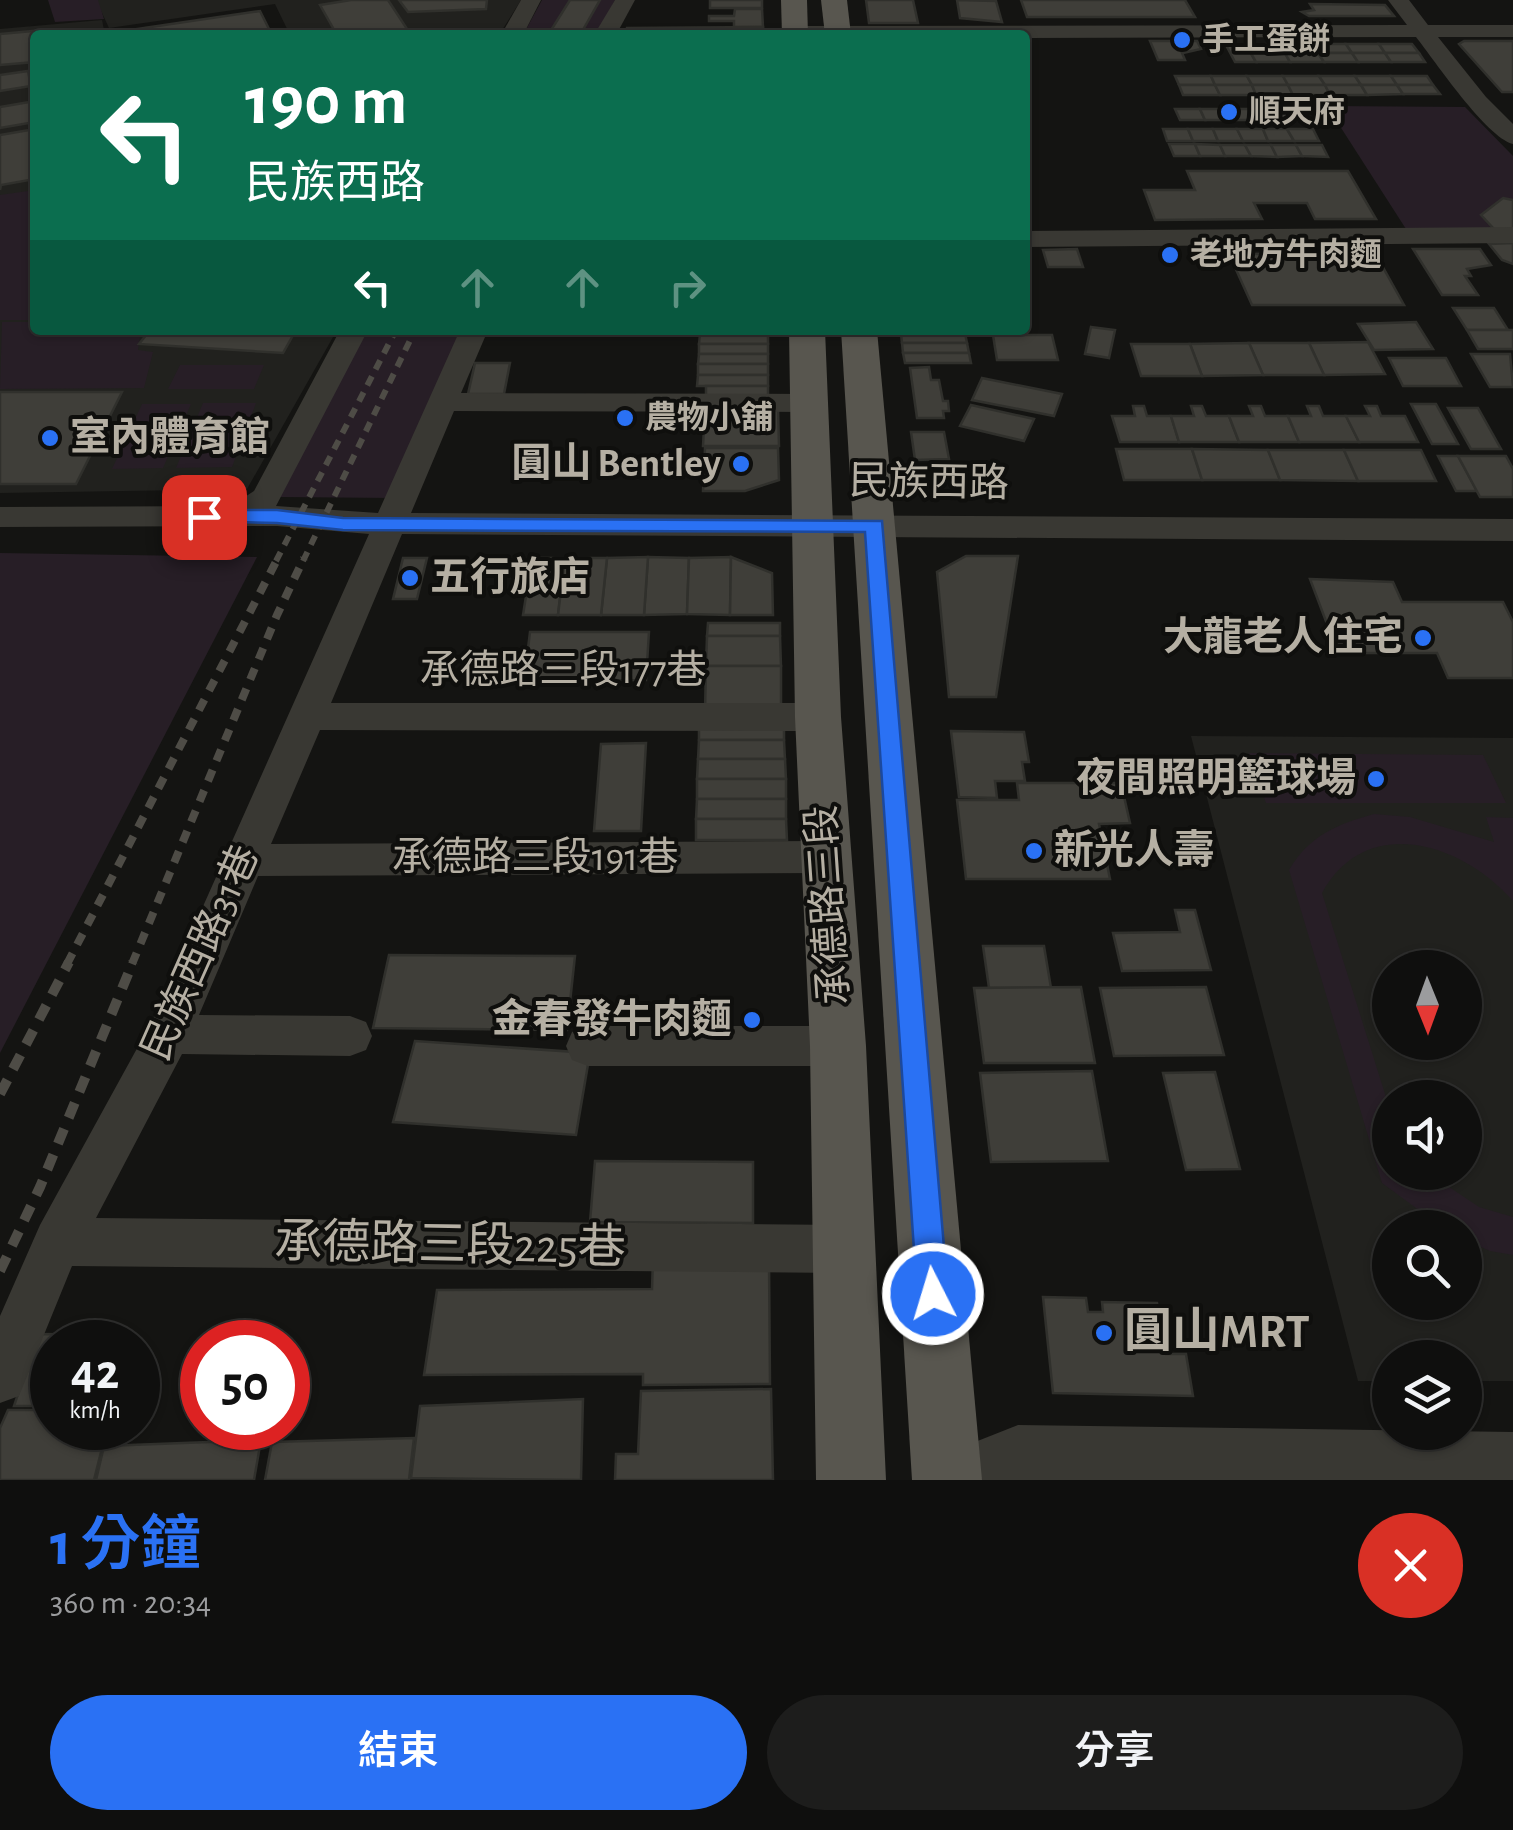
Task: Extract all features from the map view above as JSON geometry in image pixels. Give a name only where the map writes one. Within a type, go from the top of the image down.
[{"type":"main road","points":[[794,0],[795,30]]},
{"type":"main road","points":[[834,0],[838,30]]},
{"type":"main road","name":"承德路三段","points":[[807,335],[818,717],[838,1046],[851,1480]]},
{"type":"main road","name":"承德路三段","points":[[859,335],[947,1480]]},
{"type":"street","points":[[515,30],[532,0]]},
{"type":"street","points":[[608,30],[625,0]]},
{"type":"street","points":[[1398,0],[1478,102],[1513,137]]},
{"type":"street","points":[[1030,33],[1422,32],[1500,25]]},
{"type":"street","points":[[1030,238],[1513,236]]},
{"type":"street","points":[[237,504],[267,496],[351,335]]},
{"type":"street","name":"民族西路31巷","points":[[0,1377],[57,1242],[169,1034],[472,335]]},
{"type":"street","points":[[444,402],[809,403]]},
{"type":"street","name":"民族西路","points":[[0,517],[237,504],[343,524]]},
{"type":"street","name":"民族西路","points":[[0,539],[216,538],[343,524],[1513,530]]},
{"type":"street","name":"承德路三段177巷","points":[[308,716],[818,717]]},
{"type":"street","name":"承德路三段191巷","points":[[243,860],[826,856]]},
{"type":"street","points":[[169,1034],[350,1036]]},
{"type":"street","points":[[588,1046],[838,1046]]},
{"type":"street","name":"承德路三段225巷","points":[[57,1242],[844,1248]]},
{"type":"street","points":[[947,1480],[1018,1452],[1513,1460]]},
{"type":"shaded area","points":[[48,0],[98,0],[104,19],[55,22]]},
{"type":"shaded area","points":[[96,0],[521,0],[502,30],[288,30],[275,4],[109,28]]},
{"type":"shaded area","points":[[542,0],[615,0],[600,30],[526,30]]},
{"type":"shaded area","points":[[102,20],[104,30],[30,30],[30,335],[334,335],[247,489],[0,493],[0,29]]},
{"type":"shaded area","points":[[1327,106],[1465,107],[1513,156],[1513,229],[1406,229]]},
{"type":"shaded area","points":[[30,191],[30,320],[0,320],[0,195]]},
{"type":"shaded area","points":[[2,322],[30,322],[30,335],[140,335],[138,350],[153,352],[144,388],[0,389]]},
{"type":"shaded area","points":[[364,335],[461,335],[394,498],[279,497]]},
{"type":"shaded area","points":[[180,365],[264,365],[254,389],[168,389]]},
{"type":"shaded area","points":[[203,403],[256,403],[232,467],[176,468]]},
{"type":"shaded area","points":[[142,404],[191,404],[163,468],[112,469]]},
{"type":"shaded area","points":[[0,553],[257,557],[0,1053]]},
{"type":"shaded area","points":[[1191,736],[1513,738],[1513,1381],[1482,1381],[1482,1340],[1372,1340],[1372,1381],[1358,1381]]},
{"type":"shaded area","name":"夜間照明籃球場","points":[[1249,753],[1483,755],[1506,803],[1266,803]]},
{"type":"shaded area","points":[[1374,814],[1410,817],[1494,842],[1486,817],[1513,818],[1513,901],[1468,864],[1415,845],[1389,845],[1363,852],[1341,868],[1322,893],[1381,1080],[1372,1080],[1372,1149],[1289,870],[1315,840],[1348,822]]},
{"type":"shaded area","points":[[1392,1190],[1454,1190],[1479,1207],[1513,1217],[1513,1255],[1482,1247],[1482,1210],[1419,1210]]},
{"type":"building","points":[[388,0],[408,30],[334,30],[320,5]]},
{"type":"building","points":[[399,0],[487,0],[486,9],[408,12]]},
{"type":"building","points":[[570,0],[600,0],[583,30],[551,30]]},
{"type":"building","points":[[710,0],[762,0],[762,8],[710,8]]},
{"type":"building","points":[[866,0],[913,0],[918,23],[869,23]]},
{"type":"building","points":[[957,0],[996,1],[1002,22],[960,18]]},
{"type":"building","points":[[1021,0],[1185,0],[1195,17],[1027,17]]},
{"type":"building","points":[[1310,4],[1385,5],[1394,16],[1309,16],[1302,12],[1314,10]]},
{"type":"building","points":[[735,9],[762,9],[763,27],[734,27],[734,21],[709,21],[709,16],[734,16]]},
{"type":"building","points":[[260,11],[270,30],[130,30]]},
{"type":"building","points":[[763,27],[763,30],[627,30]]},
{"type":"building","points":[[30,31],[30,62],[0,65],[0,34]]},
{"type":"building","points":[[1150,41],[1177,41],[1185,60],[1158,60]]},
{"type":"building","points":[[1177,41],[1197,41],[1201,49],[1183,53]]},
{"type":"building","points":[[1513,41],[1513,92],[1502,92],[1459,44]]},
{"type":"building","points":[[1279,44],[1312,44],[1318,53],[1285,53]]},
{"type":"building","points":[[1279,44],[1285,53],[1251,53],[1246,45]]},
{"type":"building","points":[[1312,44],[1346,44],[1352,53],[1318,53]]},
{"type":"building","points":[[1346,44],[1379,44],[1385,53],[1352,53]]},
{"type":"building","points":[[1379,44],[1412,44],[1419,53],[1385,53]]},
{"type":"building","points":[[1226,45],[1246,45],[1256,62],[1235,62]]},
{"type":"building","points":[[1251,53],[1285,53],[1290,62],[1256,62]]},
{"type":"building","points":[[1285,53],[1318,53],[1324,62],[1290,62]]},
{"type":"building","points":[[1318,53],[1352,53],[1358,62],[1324,62]]},
{"type":"building","points":[[1352,53],[1385,53],[1391,62],[1358,62]]},
{"type":"building","points":[[1385,53],[1419,53],[1425,62],[1391,62]]},
{"type":"building","points":[[28,71],[30,86],[0,91],[0,75]]},
{"type":"building","points":[[1175,76],[1211,76],[1215,85],[1179,85]]},
{"type":"building","points":[[1211,76],[1247,76],[1252,85],[1215,85]]},
{"type":"building","points":[[1247,76],[1283,76],[1288,85],[1252,85]]},
{"type":"building","points":[[1283,76],[1319,76],[1325,85],[1288,85]]},
{"type":"building","points":[[1319,76],[1355,76],[1361,85],[1325,85]]},
{"type":"building","points":[[1355,76],[1391,76],[1397,85],[1361,85]]},
{"type":"building","points":[[1391,76],[1427,76],[1433,85],[1397,85]]},
{"type":"building","points":[[1179,85],[1215,85],[1220,95],[1183,95]]},
{"type":"building","points":[[1215,85],[1252,85],[1256,95],[1220,95]]},
{"type":"building","points":[[1252,85],[1288,85],[1293,95],[1256,95]]},
{"type":"building","points":[[1288,85],[1325,85],[1330,95],[1293,95]]},
{"type":"building","points":[[1325,85],[1361,85],[1367,95],[1330,95]]},
{"type":"building","points":[[1361,85],[1397,85],[1403,94],[1367,95]]},
{"type":"building","points":[[1397,85],[1433,85],[1440,94],[1403,94]]},
{"type":"building","points":[[30,102],[30,123],[0,128],[0,107]]},
{"type":"building","points":[[1175,109],[1200,109],[1205,120],[1180,120]]},
{"type":"building","points":[[1200,109],[1225,109],[1230,120],[1205,120]]},
{"type":"building","points":[[1225,109],[1250,109],[1256,120],[1230,120]]},
{"type":"building","points":[[1250,109],[1275,109],[1281,120],[1256,120]]},
{"type":"building","points":[[1275,109],[1299,109],[1306,120],[1281,120]]},
{"type":"building","points":[[1163,129],[1188,129],[1193,141],[1167,141]]},
{"type":"building","points":[[1188,129],[1213,129],[1218,141],[1193,141]]},
{"type":"building","points":[[1213,129],[1237,129],[1243,141],[1218,141]]},
{"type":"building","points":[[1237,129],[1263,129],[1268,141],[1243,141]]},
{"type":"building","points":[[1263,129],[1287,129],[1294,141],[1268,141]]},
{"type":"building","points":[[1287,129],[1313,129],[1319,141],[1294,141]]},
{"type":"building","points":[[30,130],[30,180],[1,185],[0,190],[0,135]]},
{"type":"building","points":[[1169,144],[1195,144],[1200,156],[1174,156]]},
{"type":"building","points":[[1195,144],[1220,145],[1225,156],[1200,156]]},
{"type":"building","points":[[1220,145],[1245,145],[1251,156],[1225,156]]},
{"type":"building","points":[[1245,145],[1271,145],[1277,157],[1251,156]]},
{"type":"building","points":[[1271,145],[1296,145],[1302,156],[1277,157]]},
{"type":"building","points":[[1296,145],[1322,145],[1328,157],[1302,156]]},
{"type":"building","points":[[1187,171],[1348,171],[1376,219],[1315,219],[1307,203],[1254,203],[1262,219],[1155,220],[1144,190],[1195,190]]},
{"type":"building","points":[[1503,198],[1513,200],[1513,230],[1495,230],[1481,215]]},
{"type":"building","points":[[1513,243],[1513,264],[1502,260],[1489,244]]},
{"type":"building","points":[[1077,249],[1083,267],[1048,267],[1043,250]]},
{"type":"building","points":[[1413,249],[1480,249],[1491,265],[1467,269],[1471,276],[1465,276],[1478,295],[1442,295]]},
{"type":"building","points":[[1375,253],[1404,305],[1252,305],[1229,254]]},
{"type":"building","points":[[1453,308],[1494,308],[1508,330],[1467,330]]},
{"type":"building","points":[[1416,322],[1433,349],[1374,350],[1358,324]]},
{"type":"building","points":[[1091,327],[1115,330],[1109,358],[1085,354]]},
{"type":"building","points":[[1467,330],[1513,330],[1513,349],[1478,349]]},
{"type":"building","points":[[146,335],[293,335],[283,353],[139,344]]},
{"type":"building","points":[[700,335],[768,335],[768,344],[699,344]]},
{"type":"building","points":[[901,335],[965,335],[967,343],[902,343]]},
{"type":"building","points":[[993,335],[1052,335],[1058,360],[997,360]]},
{"type":"building","points":[[1368,342],[1385,374],[1324,375],[1309,343]]},
{"type":"building","points":[[902,343],[967,343],[969,353],[903,353]]},
{"type":"building","points":[[1249,343],[1309,343],[1324,375],[1263,375]]},
{"type":"building","points":[[1249,343],[1263,375],[1202,376],[1190,344]]},
{"type":"building","points":[[699,344],[768,344],[768,354],[699,354]]},
{"type":"building","points":[[1131,344],[1190,344],[1202,376],[1141,376]]},
{"type":"building","points":[[903,353],[969,353],[971,363],[905,363]]},
{"type":"building","points":[[699,354],[768,354],[768,364],[698,364]]},
{"type":"building","points":[[1471,354],[1510,354],[1513,387],[1490,387]]},
{"type":"building","points":[[1389,358],[1446,358],[1461,386],[1403,386]]},
{"type":"building","points":[[475,363],[510,363],[504,394],[468,394]]},
{"type":"building","points":[[698,364],[768,364],[768,375],[698,375]]},
{"type":"building","points":[[929,367],[931,380],[939,380],[943,401],[948,401],[949,411],[943,411],[944,418],[917,418],[910,368]]},
{"type":"building","points":[[698,375],[768,375],[768,386],[697,386]]},
{"type":"building","points":[[982,378],[1062,394],[1054,416],[972,400]]},
{"type":"building","points":[[706,386],[768,386],[768,396],[706,396]]},
{"type":"building","name":"室內體育館","points":[[0,392],[122,392],[76,484],[0,484]]},
{"type":"building","points":[[1411,404],[1436,404],[1458,444],[1432,444]]},
{"type":"building","points":[[971,405],[1034,419],[1024,441],[960,426]]},
{"type":"building","points":[[1133,406],[1144,406],[1147,416],[1171,416],[1179,442],[1120,442],[1112,416],[1135,416]]},
{"type":"building","points":[[1191,406],[1202,406],[1206,416],[1229,416],[1239,442],[1179,442],[1171,416],[1194,416]]},
{"type":"building","points":[[1249,406],[1261,406],[1265,416],[1288,416],[1299,442],[1239,442],[1229,416],[1253,416]]},
{"type":"building","points":[[1307,406],[1319,406],[1323,416],[1346,416],[1359,442],[1299,442],[1288,416],[1311,416]]},
{"type":"building","points":[[1365,406],[1377,406],[1381,416],[1405,416],[1418,442],[1359,442],[1346,416],[1370,416]]},
{"type":"building","points":[[705,408],[778,408],[779,446],[703,446]]},
{"type":"building","points":[[1448,408],[1478,408],[1501,449],[1471,449]]},
{"type":"building","points":[[911,432],[944,432],[949,459],[915,460]]},
{"type":"building","name":"圓山 Bentley","points":[[705,448],[778,448],[779,480],[745,491],[703,491]]},
{"type":"building","points":[[1116,449],[1192,449],[1202,480],[1124,480]]},
{"type":"building","points":[[1192,449],[1268,450],[1280,480],[1202,480]]},
{"type":"building","points":[[1268,450],[1344,450],[1358,481],[1280,480]]},
{"type":"building","points":[[1344,450],[1421,450],[1436,481],[1358,481]]},
{"type":"building","points":[[1438,456],[1458,456],[1477,491],[1456,491]]},
{"type":"building","points":[[1458,456],[1506,456],[1513,469],[1513,497],[1480,497]]},
{"type":"building","points":[[966,556],[1018,556],[996,697],[949,697],[937,572]]},
{"type":"building","points":[[648,557],[689,558],[687,614],[644,615]]},
{"type":"building","points":[[648,557],[644,615],[601,615],[607,558]]},
{"type":"building","points":[[731,557],[730,615],[687,614],[689,558]]},
{"type":"building","points":[[731,557],[772,573],[773,615],[730,615]]},
{"type":"building","name":"五行旅店","points":[[403,558],[427,558],[417,599],[393,599]]},
{"type":"building","points":[[532,558],[565,558],[558,615],[523,615]]},
{"type":"building","points":[[565,558],[607,558],[601,615],[558,615]]},
{"type":"building","name":"大龍老人住宅","points":[[1310,579],[1393,582],[1402,602],[1503,602],[1513,622],[1513,678],[1448,678],[1437,653],[1338,653]]},
{"type":"building","points":[[708,623],[780,623],[780,636],[707,636]]},
{"type":"building","points":[[530,632],[649,632],[646,680],[524,681]]},
{"type":"building","points":[[707,636],[780,636],[781,666],[706,666]]},
{"type":"building","points":[[706,666],[781,666],[781,712],[705,712]]},
{"type":"building","points":[[699,722],[784,722],[784,740],[699,740]]},
{"type":"building","points":[[951,731],[1024,732],[1029,762],[1022,762],[1025,781],[995,781],[997,798],[959,797]]},
{"type":"building","points":[[699,740],[784,740],[785,759],[698,759]]},
{"type":"building","points":[[646,743],[641,831],[594,831],[601,744]]},
{"type":"building","points":[[698,759],[785,759],[786,779],[697,779]]},
{"type":"building","points":[[697,779],[786,779],[786,799],[697,799]]},
{"type":"building","name":"新光人壽","points":[[1017,783],[1121,783],[1130,823],[1099,824],[1110,879],[966,879],[957,800],[1019,800]]},
{"type":"building","points":[[697,799],[786,799],[786,819],[696,819]]},
{"type":"building","points":[[696,819],[786,819],[787,840],[696,840]]},
{"type":"building","points":[[1175,910],[1195,910],[1211,970],[1122,971],[1113,933],[1180,932]]},
{"type":"building","points":[[983,946],[1044,946],[1051,988],[989,988]]},
{"type":"building","points":[[389,955],[575,956],[567,1030],[373,1028]]},
{"type":"building","points":[[1081,987],[1095,1063],[984,1063],[974,988]]},
{"type":"building","points":[[1206,987],[1224,1055],[1114,1056],[1100,988]]},
{"type":"building","points":[[415,1041],[590,1053],[576,1135],[393,1122]]},
{"type":"building","points":[[1092,1071],[1108,1161],[991,1162],[980,1073]]},
{"type":"building","points":[[1215,1072],[1240,1169],[1186,1170],[1163,1073]]},
{"type":"building","points":[[595,1161],[753,1162],[753,1223],[590,1222]]},
{"type":"building","points":[[653,1258],[769,1258],[770,1384],[643,1385],[643,1374],[424,1375],[437,1290],[652,1289]]},
{"type":"building","name":"圓山MRT","points":[[1043,1297],[1086,1298],[1088,1312],[1103,1312],[1102,1302],[1157,1303],[1166,1354],[1186,1354],[1193,1396],[1053,1393]]},
{"type":"building","points":[[30,1358],[30,1406],[14,1406]]},
{"type":"building","points":[[771,1389],[773,1480],[615,1480],[616,1454],[638,1454],[641,1391]]},
{"type":"building","points":[[583,1399],[581,1480],[411,1478],[420,1406]]},
{"type":"building","points":[[8,1410],[30,1410],[30,1450],[102,1450],[94,1480],[0,1480],[0,1428]]},
{"type":"building","points":[[414,1438],[409,1480],[265,1480],[271,1450],[310,1450],[310,1441]]},
{"type":"building","points":[[180,1443],[180,1450],[259,1450],[254,1480],[96,1480],[103,1450],[160,1450],[160,1444]]},
{"type":"railway","points":[[276,561],[393,335]]},
{"type":"railway","points":[[303,561],[413,335]]},
{"type":"railway","points":[[67,964],[278,558]]},
{"type":"railway","points":[[132,964],[304,558]]},
{"type":"railway","points":[[0,1094],[69,962]]},
{"type":"railway","points":[[0,1271],[40,1187],[133,962]]},
{"type":"place","name":"手工蛋餅","points":[[1182,40]]},
{"type":"place","name":"順天府","points":[[1229,112]]},
{"type":"place","name":"老地方牛肉麵","points":[[1170,255]]},
{"type":"place","name":"農物小舖","points":[[625,418]]},
{"type":"place","name":"室內體育館","points":[[50,438]]},
{"type":"place","name":"圓山 Bentley","points":[[741,464]]},
{"type":"place","name":"五行旅店","points":[[410,578]]},
{"type":"place","name":"大龍老人住宅","points":[[1423,638]]},
{"type":"place","name":"夜間照明籃球場","points":[[1376,779]]},
{"type":"place","name":"新光人壽","points":[[1034,851]]},
{"type":"place","name":"金春發牛肉麵","points":[[752,1020]]},
{"type":"place","name":"圓山MRT","points":[[1104,1333]]},
{"type":"route","points":[[204,517],[277,516],[343,524],[875,526],[906,980],[933,1294]]}]
